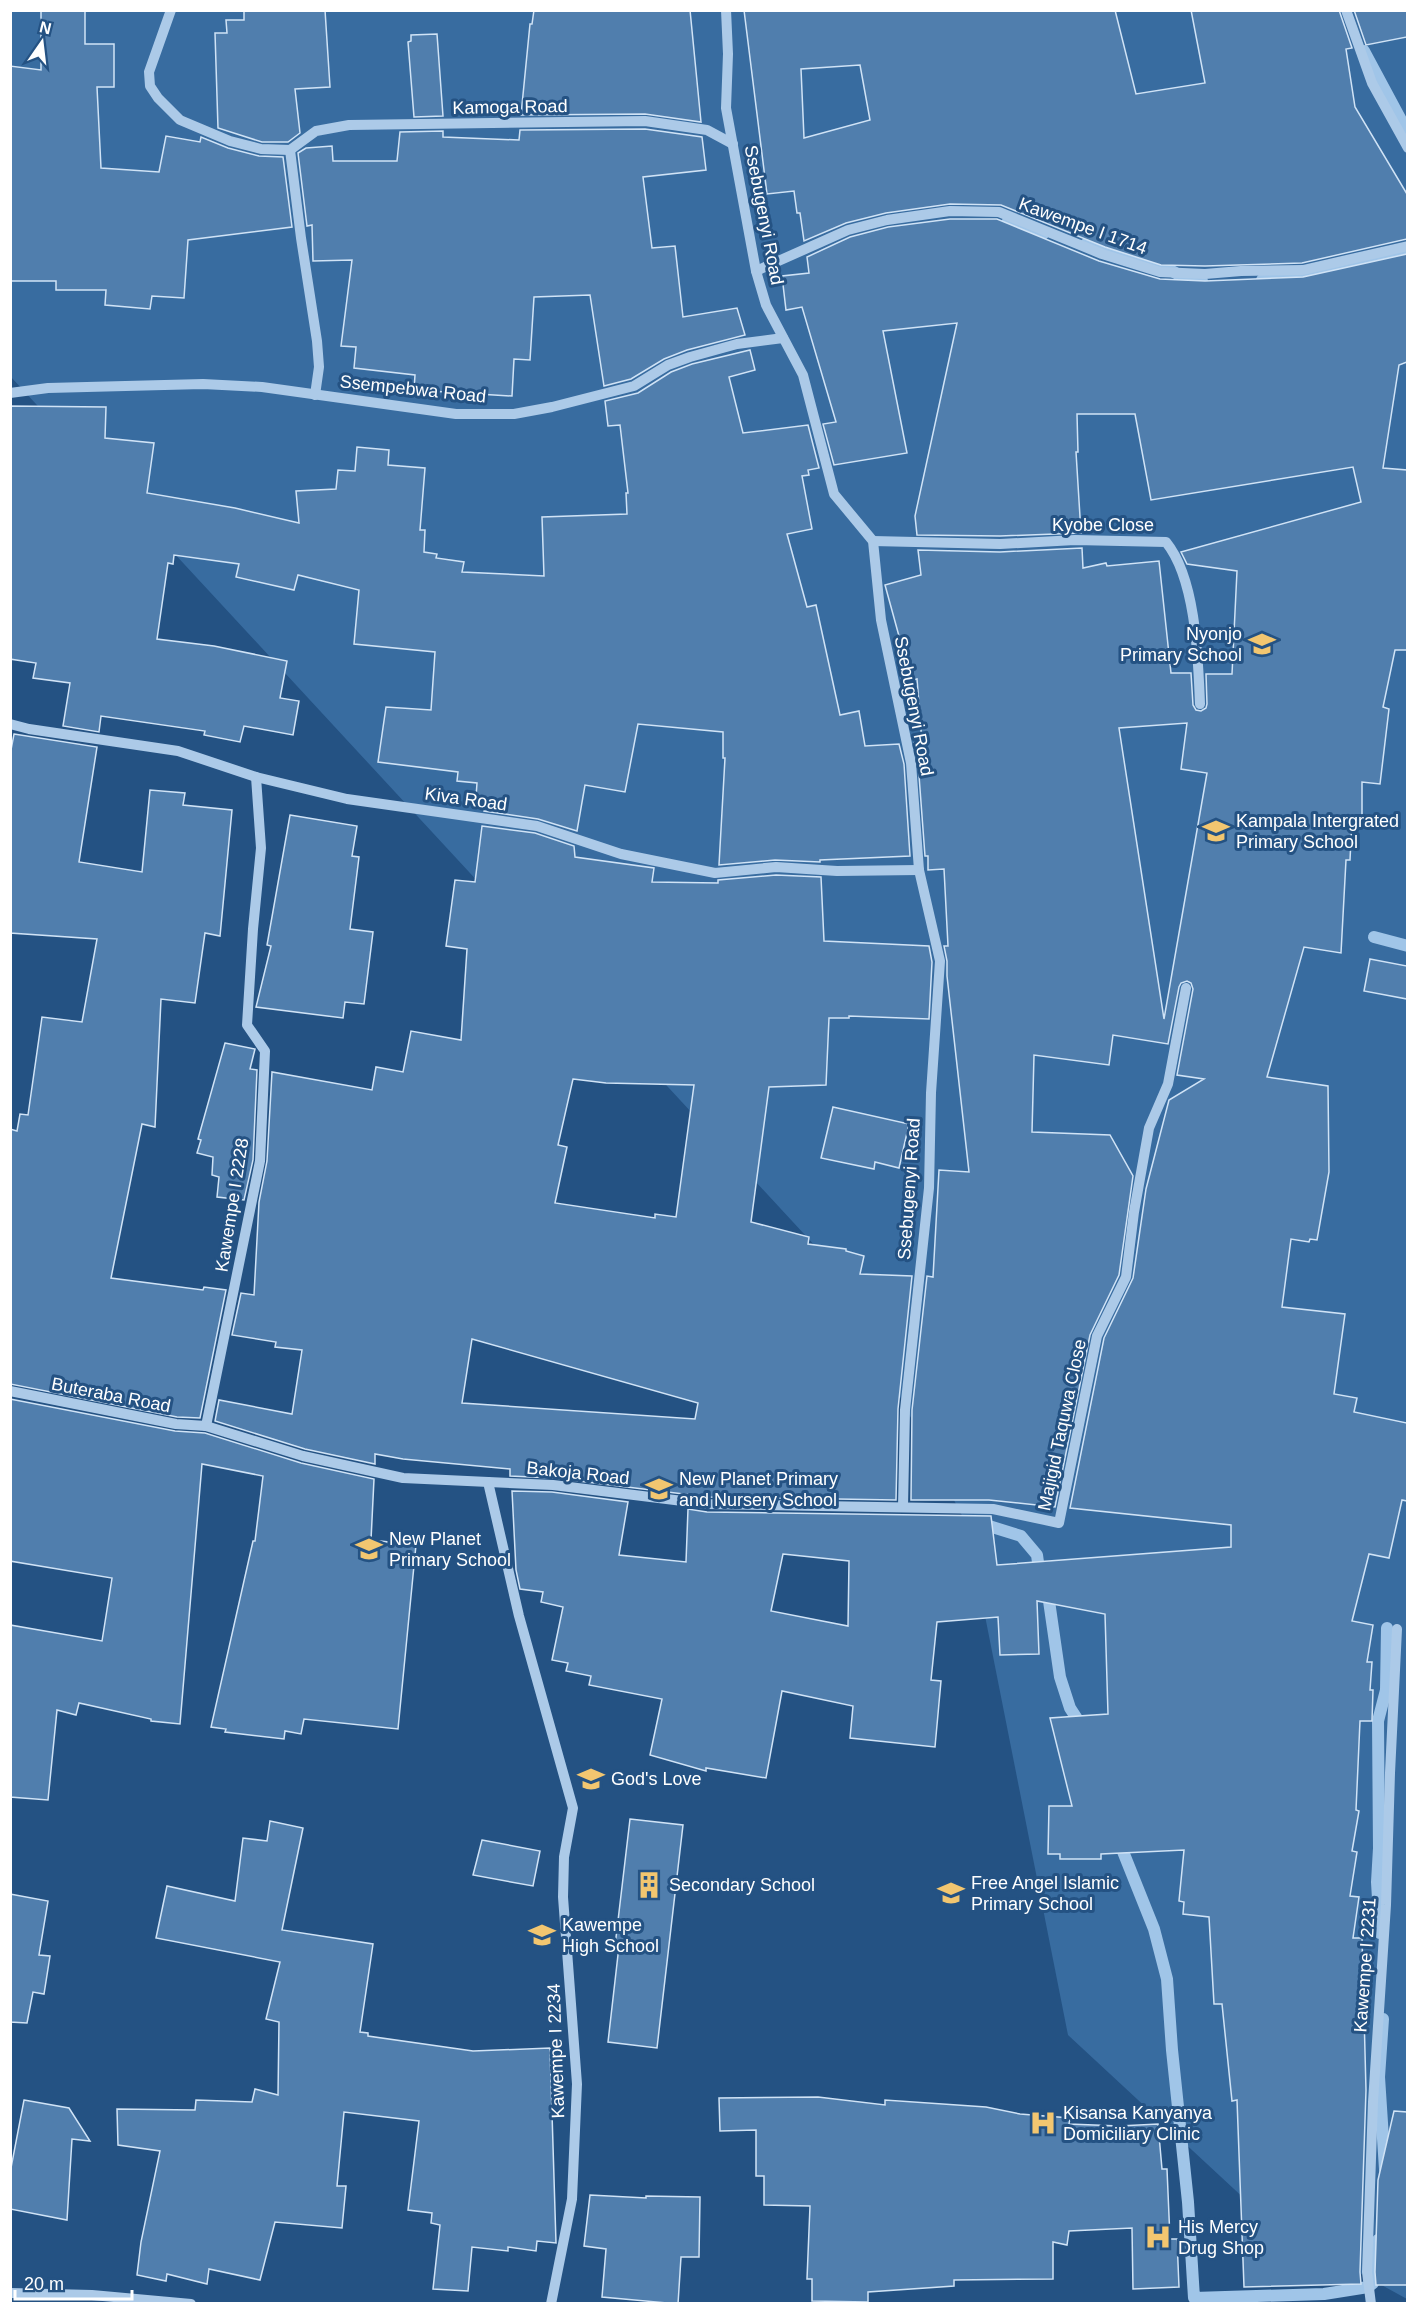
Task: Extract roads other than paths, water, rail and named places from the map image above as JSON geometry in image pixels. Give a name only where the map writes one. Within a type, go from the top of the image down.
[{"type":"street","points":[[171,10],[149,72],[150,86],[158,98],[180,120],[230,141],[261,149],[290,150]]},
{"type":"street","name":"Ssebugenyi Road","points":[[726,10],[728,54],[726,108],[756,271],[766,306],[803,375],[834,494],[873,541],[881,620],[911,763],[919,870],[940,961],[933,1057],[929,1188],[905,1410],[903,1508]]},
{"type":"street","points":[[1346,10],[1371,83],[1407,148]]},
{"type":"street","name":"Kamoga Road","points":[[290,150],[316,131],[349,125],[645,122],[707,130],[733,144]]},
{"type":"street","name":"Ssempebwa Road","points":[[290,150],[317,341],[319,367],[315,395]]},
{"type":"street","name":"Kawempe I 1714","points":[[756,271],[848,231],[887,220],[950,211],[999,212],[1102,254],[1160,272],[1205,274],[1303,270],[1407,246]]},
{"type":"street","name":"Ssempebwa Road","points":[[10,393],[48,388],[203,384],[262,387],[456,414],[514,414],[552,407],[634,386],[668,365],[700,354],[737,344],[783,338]]},
{"type":"street","name":"Kyobe Close","points":[[873,541],[1000,544],[1075,540],[1166,542],[1175,554],[1192,607],[1199,664],[1200,704]]},
{"type":"street","name":"Kiva Road","points":[[10,724],[29,729],[178,751],[256,777],[347,799],[537,826],[621,854],[715,873],[776,867],[837,871],[919,870]]},
{"type":"street","name":"Kawempe I 2228","points":[[206,1426],[260,1161],[265,1051],[247,1025],[261,848],[256,777]]},
{"type":"street","name":"Majigid Taquwa Close","points":[[1059,1523],[1097,1336],[1126,1277],[1134,1212],[1149,1128],[1168,1084],[1186,988]]},
{"type":"street","name":"Buteraba Road","points":[[10,1391],[176,1424],[206,1426]]},
{"type":"street","name":"Bakoja Road","points":[[206,1426],[303,1456],[403,1478],[553,1485],[708,1504],[993,1509],[1059,1523]]},
{"type":"street","name":"Kawempe I 2234","points":[[488,1482],[519,1616],[573,1808],[564,1857],[563,1897],[578,2084],[572,2199],[551,2304]]},
{"type":"street","name":"Kawempe I 2231","points":[[1371,2304],[1367,2272],[1373,2102],[1386,1905],[1397,1629]]},
{"type":"street","points":[[10,2293],[92,2295],[191,2304]]},
{"type":"waterway","points":[[1364,51],[1408,133]]},
{"type":"waterway","points":[[1007,223],[1043,234]]},
{"type":"waterway","points":[[1086,244],[1147,258],[1191,281],[1202,281]]},
{"type":"waterway","points":[[1262,280],[1343,268],[1408,252]]},
{"type":"waterway","points":[[1374,937],[1408,946]]},
{"type":"waterway","points":[[976,1525],[989,1526],[1021,1536],[1037,1555],[1040,1577],[1049,1601],[1060,1677],[1070,1708],[1083,1728]]},
{"type":"waterway","points":[[1380,1933],[1377,1882],[1378,1721],[1386,1690],[1387,1628]]},
{"type":"waterway","points":[[1118,1839],[1154,1929],[1167,1979],[1188,2202],[1194,2298],[1324,2294],[1368,2287],[1373,2283],[1378,2240]]},
{"type":"waterway","points":[[1383,2019],[1379,2077],[1385,2169]]},
{"type":"place","name":"Nyonjo Primary School","points":[[1262,644]]},
{"type":"place","name":"Kampala Intergrated Primary School","points":[[1216,831]]},
{"type":"place","name":"New Planet Primary and Nursery School","points":[[659,1489]]},
{"type":"place","name":"New Planet Primary School","points":[[369,1549]]},
{"type":"place","name":"God's Love","points":[[591,1779]]},
{"type":"place","name":"Secondary School","points":[[649,1885]]},
{"type":"place","name":"Free Angel Islamic Primary School","points":[[951,1893]]},
{"type":"place","name":"Kawempe High School","points":[[542,1935]]},
{"type":"place","name":"Kisansa Kanyanya Domiciliary Clinic","points":[[1043,2123]]},
{"type":"place","name":"His Mercy Drug Shop","points":[[1158,2237]]}]
